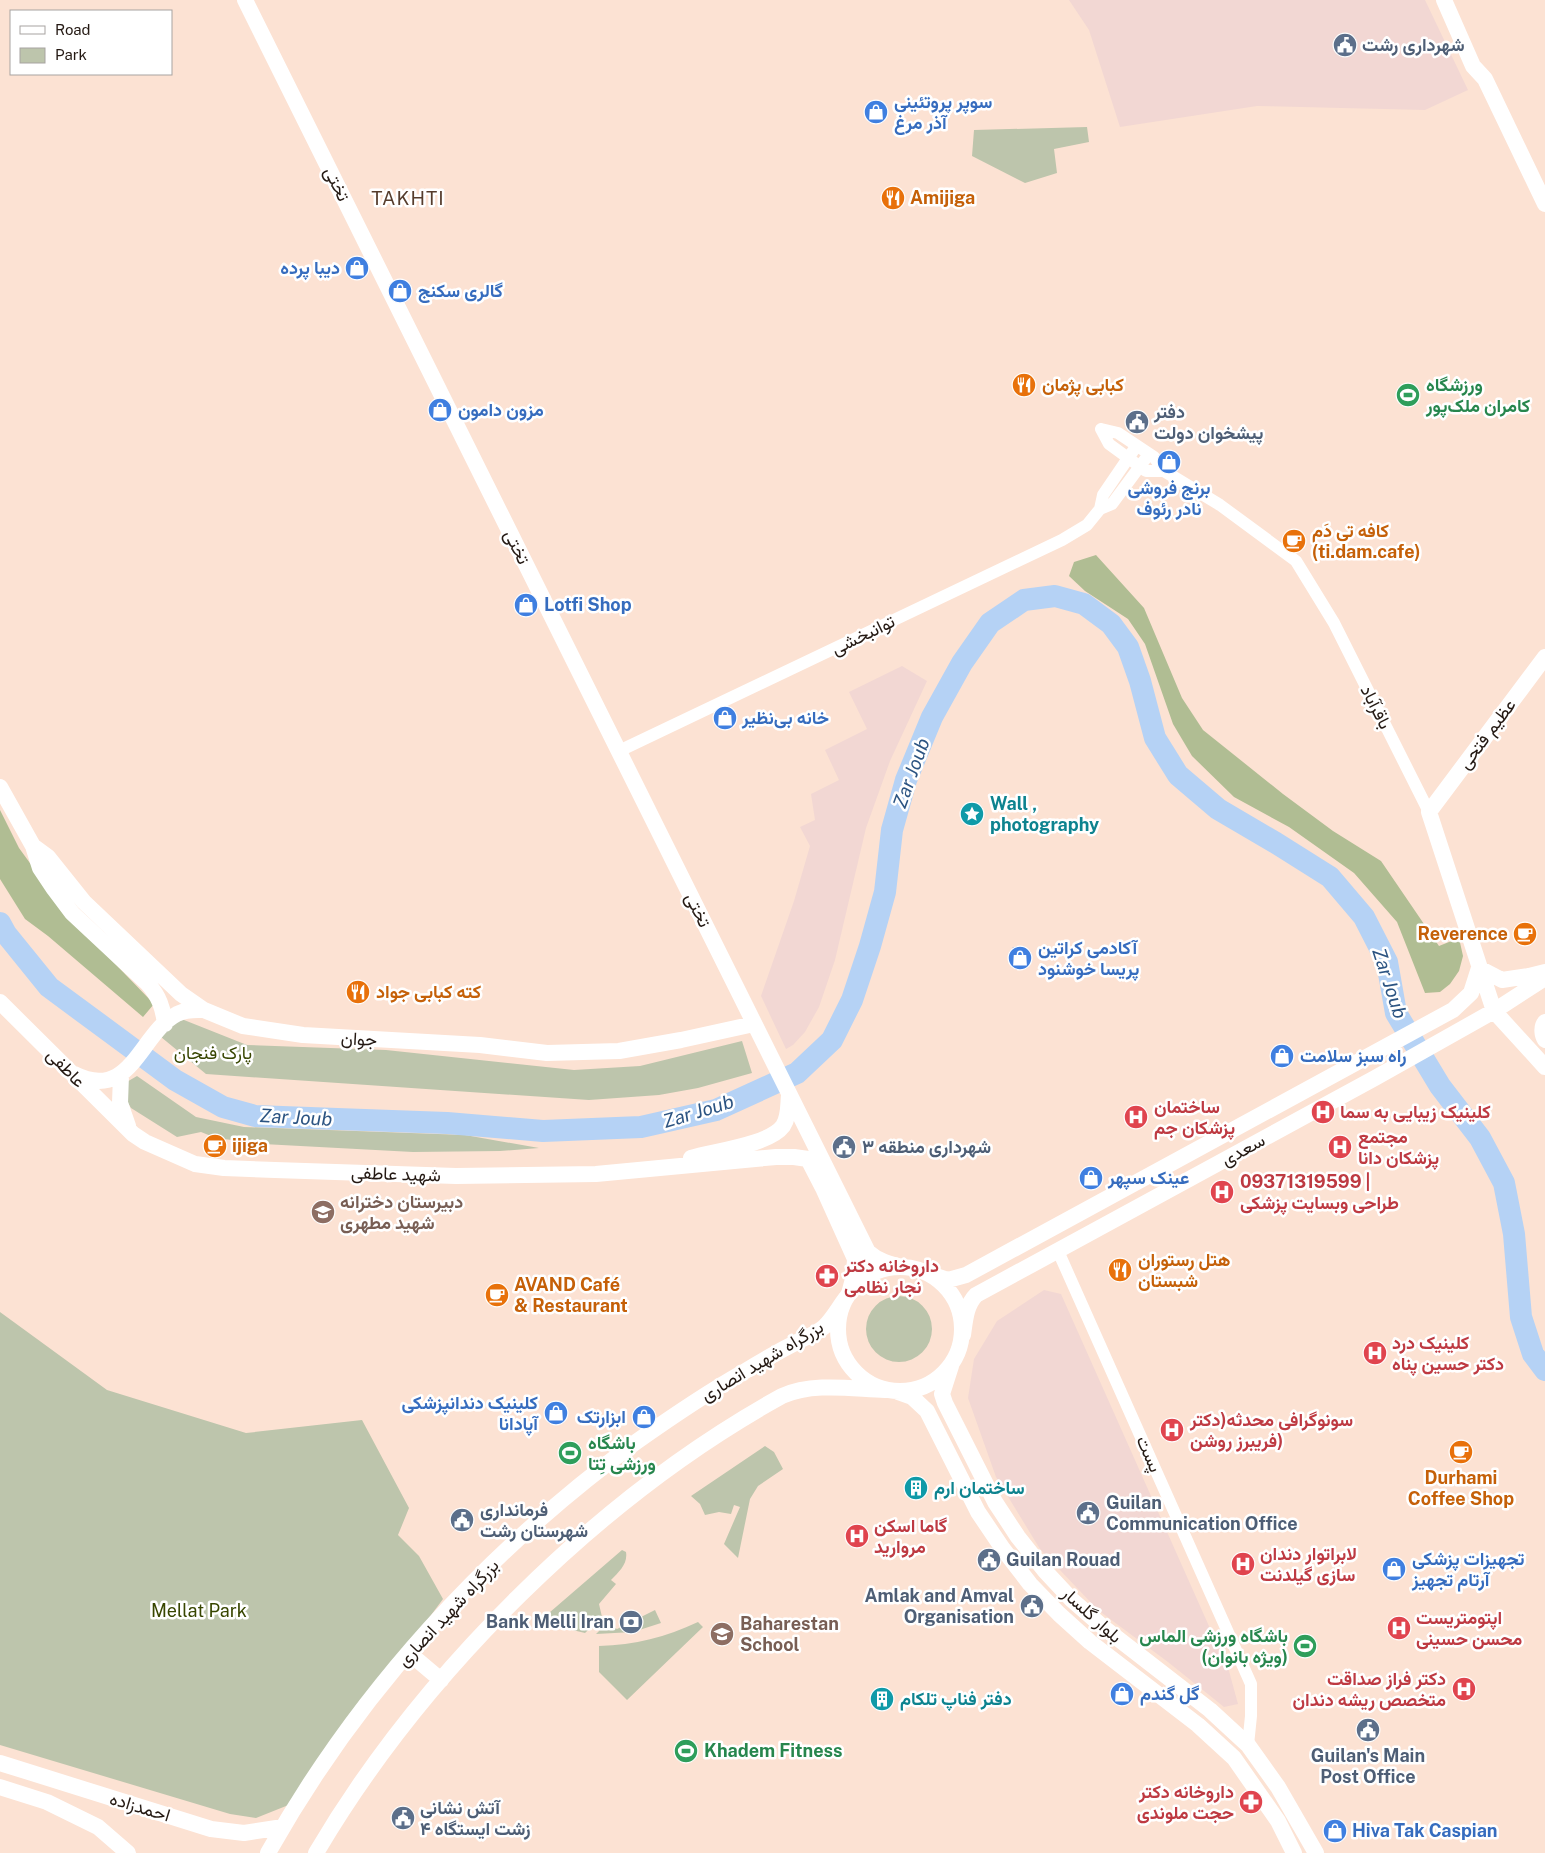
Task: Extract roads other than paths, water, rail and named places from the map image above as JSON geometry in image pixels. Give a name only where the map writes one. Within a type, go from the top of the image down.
[{"type":"main road","name":"تختی","points":[[245,0],[868,1252],[883,1262],[902,1267]]},
{"type":"main road","points":[[1444,0],[1473,66],[1485,80],[1545,204]]},
{"type":"main road","points":[[1454,0],[1483,61],[1485,80]]},
{"type":"main road","name":"عظیم فتحی","points":[[1429,812],[1545,657]]},
{"type":"main road","name":"جوان","points":[[0,787],[33,846],[40,868],[72,913],[157,994],[164,1011],[165,1024]]},
{"type":"main road","name":"باقرآباد","points":[[1429,812],[1478,968],[1494,1011]]},
{"type":"main road","name":"جوان","points":[[33,846],[48,857],[64,879],[90,907],[181,994],[204,1010],[243,1026],[284,1034],[480,1045],[548,1053],[619,1051],[754,1024]]},
{"type":"main road","points":[[1478,968],[1502,980],[1545,972]]},
{"type":"main road","name":"سعدی","points":[[924,1272],[948,1280],[966,1275],[1453,1010],[1470,993],[1478,968]]},
{"type":"main road","name":"سعدی","points":[[962,1335],[968,1307],[976,1295],[1462,1029],[1545,978]]},
{"type":"main road","name":"عاطفی","points":[[0,1002],[133,1134]]},
{"type":"main road","points":[[68,1071],[91,1080],[106,1080],[121,1075],[165,1024],[177,1014],[189,1010],[204,1010]]},
{"type":"main road","points":[[1453,1010],[1462,1029]]},
{"type":"main road","points":[[1494,1011],[1545,1067]]},
{"type":"main road","points":[[1545,1022],[1542,1035],[1545,1040]]},
{"type":"main road","points":[[121,1075],[120,1103],[133,1134]]},
{"type":"main road","name":"شهید عاطفی","points":[[666,1168],[682,1160],[748,1144],[771,1136],[783,1126],[786,1119],[789,1094]]},
{"type":"main road","name":"شهید عاطفی","points":[[133,1134],[145,1142],[195,1164],[224,1168],[456,1176],[596,1174],[776,1157],[794,1157],[808,1160],[823,1188],[855,1259],[854,1275],[847,1296]]},
{"type":"main road","points":[[316,1853],[372,1768],[441,1680],[503,1612],[567,1552],[641,1490],[720,1434],[775,1400],[795,1391],[819,1388],[892,1391],[914,1390],[930,1384],[943,1375],[951,1366],[959,1351],[962,1335],[962,1319],[955,1299],[942,1283],[924,1272],[902,1267],[889,1268],[872,1274],[857,1284],[847,1296],[838,1324],[839,1342],[843,1354],[858,1376],[870,1384],[892,1391]]},
{"type":"main road","name":"بزرگراه شهید انصاری","points":[[268,1853],[340,1740],[409,1653],[442,1615],[488,1568],[584,1482],[635,1443],[688,1406],[743,1372],[822,1328],[847,1296]]},
{"type":"main road","name":"بلوار گلسار","points":[[951,1366],[942,1394],[945,1403],[995,1502],[1018,1537],[1045,1571],[1072,1600],[1103,1627],[1210,1710],[1248,1745],[1278,1787],[1316,1853]]},
{"type":"main road","name":"بلوار گلسار","points":[[892,1391],[912,1397],[927,1411],[978,1512],[1002,1549],[1030,1584],[1090,1642],[1198,1726],[1234,1758],[1278,1821],[1294,1853]]},
{"type":"main road","points":[[409,1653],[441,1680]]},
{"type":"main road","name":"احمدزاده","points":[[0,1763],[211,1829],[244,1833],[283,1827]]},
{"type":"main road","points":[[47,1802],[54,1780]]},
{"type":"main road","name":"احمدزاده","points":[[0,1787],[47,1802],[98,1827],[128,1853]]},
{"type":"street","name":"باقرآباد","points":[[1164,471],[1146,471],[1109,444],[1102,429],[1118,433],[1138,446],[1154,457],[1164,471],[1220,505],[1296,561],[1334,623],[1429,812]]},
{"type":"street","name":"توانبخشی","points":[[1100,509],[1103,495],[1128,457],[1138,446]]},
{"type":"street","name":"توانبخشی","points":[[619,751],[1062,540],[1086,525],[1100,509],[1112,504],[1149,454]]},
{"type":"street","name":"پست","points":[[1058,1251],[1251,1684],[1251,1716],[1248,1745]]},
{"type":"waterway","name":"Zar Joub","points":[[0,923],[6,934],[49,987],[175,1080],[223,1107],[255,1116],[447,1123],[543,1131],[641,1127],[716,1110],[797,1073],[832,1040],[852,1000],[870,946],[885,892],[892,830],[906,780],[932,717],[962,663],[990,623],[1024,600],[1055,596],[1084,604],[1111,624],[1128,647],[1140,681],[1155,738],[1178,775],[1218,809],[1330,877],[1364,917],[1387,962],[1396,1013],[1440,1086],[1480,1138],[1504,1183],[1514,1234],[1521,1317],[1533,1354],[1545,1370]]},
{"type":"place","name":"شهرداری رشت","points":[[1345,45]]},
{"type":"place","name":"سوپر پروتئینی آذر مرغ","points":[[876,112]]},
{"type":"place","name":"Amijiga","points":[[893,198]]},
{"type":"place","name":"دیبا پرده","points":[[357,268]]},
{"type":"place","name":"گالری سکنج","points":[[400,291]]},
{"type":"place","name":"کبابی پژمان","points":[[1024,385]]},
{"type":"place","name":"ورزشگاه کامران ملک‌پور","points":[[1408,395]]},
{"type":"place","name":"مزون دامون","points":[[440,410]]},
{"type":"place","name":"دفتر پیشخوان دولت","points":[[1137,422]]},
{"type":"place","name":"برنج فروشی نادر رئوف","points":[[1169,462]]},
{"type":"place","name":"کافه تی دَم (ti.dam.cafe)","points":[[1294,541]]},
{"type":"place","name":"Lotfi Shop","points":[[526,605]]},
{"type":"place","name":"خانه بی‌نظیر","points":[[725,718]]},
{"type":"place","name":"Wall , photography","points":[[972,814]]},
{"type":"place","name":"Reverence","points":[[1525,934]]},
{"type":"place","name":"آکادمی کراتین پریسا خوشنود","points":[[1020,958]]},
{"type":"place","name":"کته کبابی جواد","points":[[358,992]]},
{"type":"place","name":"راه سبز سلامت","points":[[1282,1056]]},
{"type":"place","name":"کلینیک زیبایی به سما","points":[[1323,1112]]},
{"type":"place","name":"ساختمان پزشکان جم","points":[[1136,1117]]},
{"type":"place","name":"ijiga","points":[[215,1146]]},
{"type":"place","name":"شهرداری منطقه ۳","points":[[844,1147]]},
{"type":"place","name":"مجتمع پزشکان دانا","points":[[1340,1147]]},
{"type":"place","name":"عینک سپهر","points":[[1091,1178]]},
{"type":"place","name":"09371319599 | طراحی وبسایت پزشکی","points":[[1222,1192]]},
{"type":"place","name":"دبیرستان دخترانه شهید مطهری","points":[[323,1212]]},
{"type":"place","name":"هتل رستوران شبستان","points":[[1120,1270]]},
{"type":"place","name":"داروخانه دکتر نجار نظامی","points":[[827,1276]]},
{"type":"place","name":"AVAND Café & Restaurant","points":[[497,1295]]},
{"type":"place","name":"کلینیک درد دکتر حسین پناه","points":[[1375,1353]]},
{"type":"place","name":"کلینیک دندانپزشکی آپادانا","points":[[556,1413]]},
{"type":"place","name":"ابزارتک","points":[[644,1417]]},
{"type":"place","name":"سونوگرافی محدثه(دکتر فریبرز روشن)","points":[[1172,1430]]},
{"type":"place","name":"Durhami Coffee Shop","points":[[1461,1452]]},
{"type":"place","name":"باشگاه ورزشی تِتا","points":[[570,1453]]},
{"type":"place","name":"ساختمان ارم","points":[[916,1488]]},
{"type":"place","name":"Guilan Communication Office","points":[[1088,1513]]},
{"type":"place","name":"فرمانداری شهرستان رشت","points":[[462,1520]]},
{"type":"place","name":"گاما اسکن مروارید","points":[[857,1536]]},
{"type":"place","name":"Guilan Rouad","points":[[989,1560]]},
{"type":"place","name":"لابراتوار دندان سازی گیلدنت","points":[[1243,1564]]},
{"type":"place","name":"تجهیزات پزشکی آرتام تجهیز","points":[[1394,1569]]},
{"type":"place","name":"Amlak and Amval Organisation","points":[[1032,1606]]},
{"type":"place","name":"Bank Melli Iran","points":[[631,1622]]},
{"type":"place","name":"اپتومتریست محسن حسینی","points":[[1399,1628]]},
{"type":"place","name":"Baharestan School","points":[[722,1634]]},
{"type":"place","name":"باشگاه ورزشی الماس (ویژه بانوان)","points":[[1305,1646]]},
{"type":"place","name":"دکتر فراز صداقت متخصص ریشه دندان","points":[[1464,1689]]},
{"type":"place","name":"گل گندم","points":[[1122,1694]]},
{"type":"place","name":"دفتر فناپ تلکام","points":[[882,1699]]},
{"type":"place","name":"Guilan's Main Post Office","points":[[1368,1730]]},
{"type":"place","name":"Khadem Fitness","points":[[686,1751]]},
{"type":"place","name":"داروخانه دکتر حجت ملوندی","points":[[1251,1802]]},
{"type":"place","name":"آتش نشانی زشت ایستگاه ۴","points":[[403,1818]]},
{"type":"place","name":"Hiva Tak Caspian","points":[[1335,1831]]},
{"type":"district","name":"TAKHTI","points":[[408,198]]},
{"type":"park label","name":"پارک فنجان","points":[[213,1053]]},
{"type":"park label","name":"Mellat Park","points":[[199,1611]]}]
